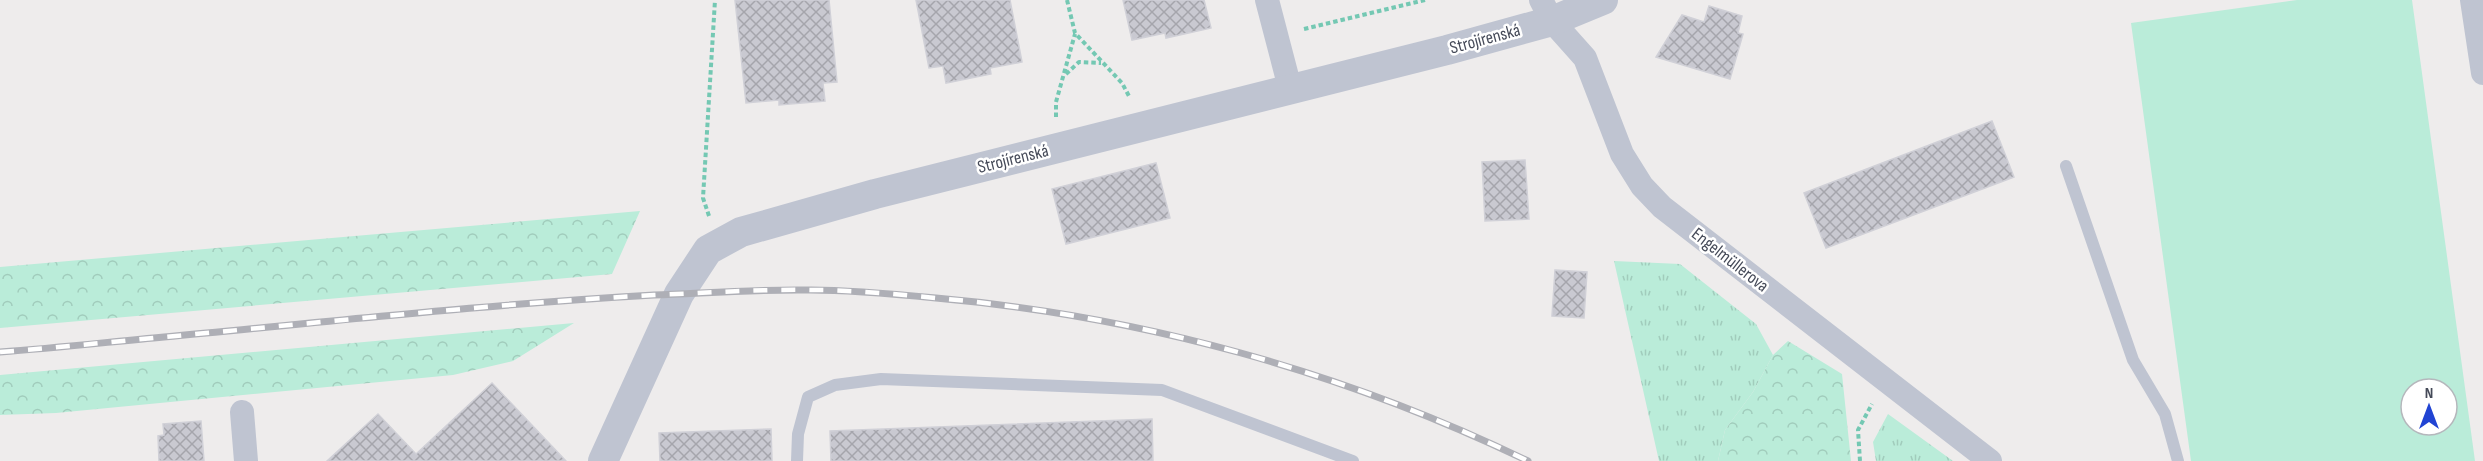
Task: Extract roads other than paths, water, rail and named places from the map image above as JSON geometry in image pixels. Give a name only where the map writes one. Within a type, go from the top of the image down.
[{"type":"street","points":[[1267,0],[1290,88]]},
{"type":"street","name":"Strojírenská","points":[[603,461],[679,294],[703,256],[716,244],[741,232],[798,214],[1447,50],[1546,10],[1603,0]]},
{"type":"street","points":[[2472,0],[2483,73]]},
{"type":"street","name":"Engelmüllerova","points":[[1546,10],[1585,58],[1622,154],[1642,186],[1662,207],[1990,461]]},
{"type":"street","points":[[242,412],[246,461]]},
{"type":"lane","points":[[2066,166],[2133,360],[2165,414],[2178,461]]},
{"type":"lane","points":[[797,461],[798,434],[808,398],[835,385],[881,379],[1162,390],[1353,461]]},
{"type":"railway","points":[[0,352],[531,303],[772,290],[873,293],[1013,306],[1089,318],[1239,352],[1386,400],[1528,461]]}]
